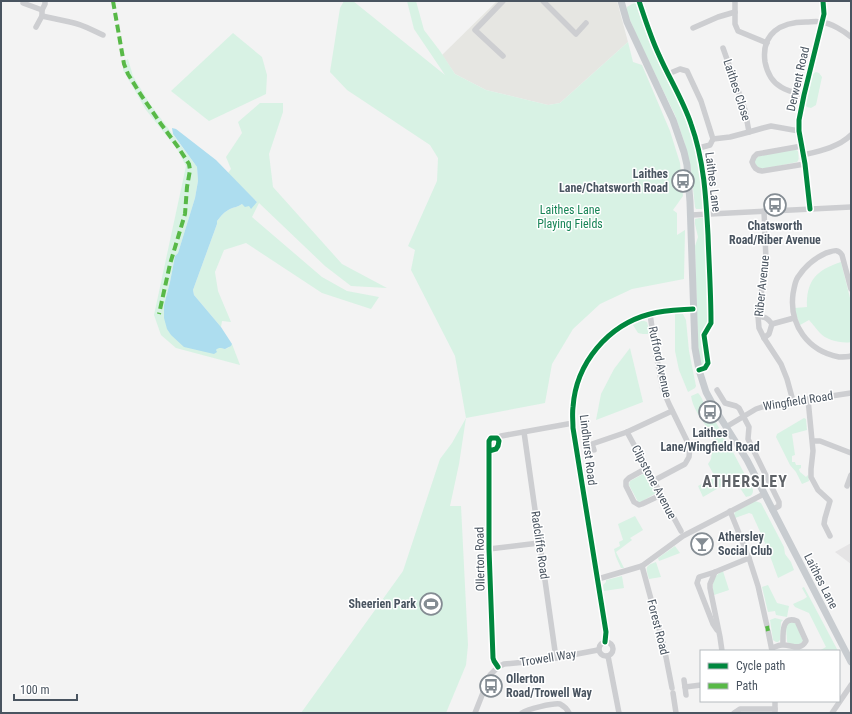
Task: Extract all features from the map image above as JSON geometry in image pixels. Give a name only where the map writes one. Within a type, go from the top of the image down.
[{"type":"main road","name":"Laithes Lane","points":[[623,2],[627,22],[670,112],[679,136],[687,165],[691,215],[695,348],[699,370],[706,392],[746,460],[851,662]]},
{"type":"street","points":[[36,27],[45,1]]},
{"type":"street","points":[[503,1],[475,30],[503,56]]},
{"type":"street","points":[[543,1],[576,34],[586,23]]},
{"type":"street","name":"Laithes Lane","points":[[639,1],[658,54],[685,108],[699,148],[706,193],[711,323],[704,335],[708,363],[705,368],[699,370]]},
{"type":"street","points":[[735,1],[735,24],[738,31],[767,43]]},
{"type":"street","name":"Derwent Road","points":[[810,210],[805,164],[799,131],[799,120],[824,14],[823,1]]},
{"type":"street","points":[[23,3],[53,19],[83,26],[103,35]]},
{"type":"street","points":[[693,28],[718,17],[735,12]]},
{"type":"street","points":[[804,95],[784,89],[774,82],[767,70],[765,48],[777,29],[786,24],[798,22],[822,22],[843,30],[851,37]]},
{"type":"street","name":"Laithes Close","points":[[723,48],[745,110],[750,132]]},
{"type":"street","name":"Laithes Lane","points":[[668,74],[680,69],[687,71],[701,101],[713,139],[710,145],[699,148]]},
{"type":"street","name":"Laithes Close","points":[[713,139],[730,137],[771,126],[799,131]]},
{"type":"street","points":[[803,155],[827,149],[846,140],[851,135]]},
{"type":"street","points":[[802,146],[758,154],[754,157],[752,162],[755,168],[762,171],[805,164]]},
{"type":"street","points":[[691,215],[851,207]]},
{"type":"street","name":"Riber Avenue","points":[[764,211],[766,260],[758,316],[760,328],[764,338],[781,364],[793,401]]},
{"type":"street","points":[[850,285],[842,255],[837,250],[832,251],[817,257],[806,267],[798,278],[792,304],[797,326],[805,338],[815,347],[826,353],[839,357],[851,356]]},
{"type":"street","name":"Lindhurst Road","points":[[619,713],[608,656],[612,653],[613,648],[610,643],[605,642],[606,632],[573,428],[573,406],[577,386],[583,368],[595,349],[619,328],[631,321],[650,314],[670,310],[693,309]]},
{"type":"street","name":"Rufford Avenue","points":[[650,314],[652,333],[663,390],[690,447],[689,457],[685,464],[653,481]]},
{"type":"street","points":[[758,316],[764,316],[772,324]]},
{"type":"street","points":[[772,324],[794,318]]},
{"type":"street","points":[[764,338],[769,334],[772,324]]},
{"type":"street","points":[[717,390],[725,403],[736,406],[750,427],[748,439],[779,502],[779,506],[772,510]]},
{"type":"street","name":"Wingfield Road","points":[[726,427],[756,408],[851,393]]},
{"type":"street","points":[[808,399],[813,441],[811,477],[818,490],[830,501],[824,524],[830,536]]},
{"type":"street","points":[[594,450],[592,444],[627,432],[672,411]]},
{"type":"street","points":[[501,436],[573,423]]},
{"type":"street","name":"Radcliffe Road","points":[[524,432],[556,658]]},
{"type":"street","name":"Clipstone Avenue","points":[[627,432],[681,532]]},
{"type":"street","points":[[813,441],[820,441],[851,453]]},
{"type":"street","name":"Ollerton Road","points":[[489,450],[489,549],[494,661],[498,667]]},
{"type":"street","points":[[647,468],[626,481],[626,486],[634,502],[639,505],[661,495]]},
{"type":"street","points":[[847,486],[851,476]]},
{"type":"street","points":[[598,579],[642,566],[683,536],[764,494]]},
{"type":"street","points":[[730,512],[749,558],[758,586],[772,649],[783,645],[789,647],[799,647],[806,641],[797,621],[792,620],[787,621],[784,625],[783,645]]},
{"type":"street","points":[[489,549],[540,544]]},
{"type":"street","points":[[720,637],[713,624],[697,583],[699,577],[749,558]]},
{"type":"street","name":"Forest Road","points":[[642,566],[664,647],[676,713]]},
{"type":"street","points":[[715,572],[710,588],[722,650]]},
{"type":"street","points":[[605,642],[600,644],[598,650],[602,656],[608,656]]},
{"type":"street","name":"Trowell Way","points":[[498,667],[504,664],[556,658],[598,650]]},
{"type":"street","points":[[475,713],[490,675],[498,667]]},
{"type":"street","points":[[684,680],[686,695]]},
{"type":"street","points":[[685,687],[700,685]]},
{"type":"street","points":[[840,701],[851,685]]},
{"type":"street","points":[[832,713],[839,702]]},
{"type":"street","points":[[522,713],[529,709],[559,704],[567,709],[569,713]]},
{"type":"street","points":[[734,713],[740,710],[775,711]]},
{"type":"shaded area","points":[[497,1],[617,1],[628,42],[560,103],[548,105],[486,90],[455,74],[442,55]]},
{"type":"shaded area","points":[[851,543],[851,564],[835,552]]},
{"type":"green space","name":"Laithes Lane Playing Fields","points":[[344,1],[353,1],[445,75],[414,29],[407,1],[416,1],[424,30],[455,74],[486,90],[548,105],[560,103],[628,42],[633,62],[642,65],[670,131],[680,163],[683,196],[673,210],[677,213],[677,235],[685,230],[684,279],[632,289],[600,304],[573,329],[552,364],[545,403],[466,418],[455,356],[411,270],[415,250],[408,246],[437,181],[438,158],[430,145],[347,90],[330,72],[340,8]]},
{"type":"green space","points":[[636,3],[639,6],[658,61],[684,112],[691,130],[700,168],[703,209],[696,209],[695,207],[691,170],[684,141],[675,115],[627,13],[627,7]]},
{"type":"green space","points":[[233,33],[262,57],[267,75],[266,94],[209,121],[171,91]]},
{"type":"green space","points":[[128,59],[133,76],[150,104],[197,167],[198,181],[195,198],[178,253],[175,256],[164,305],[216,350],[222,347],[224,349],[228,348],[232,344],[240,365],[176,348],[161,335],[154,315],[186,166],[177,149],[146,110],[123,70],[125,61]]},
{"type":"green space","points":[[816,72],[822,77],[816,105],[811,108],[807,107],[805,104],[812,74]]},
{"type":"green space","points":[[260,103],[283,103],[283,112],[269,154],[273,187],[342,264],[387,288],[351,286],[325,266],[259,203],[252,217],[322,277],[347,291],[379,297],[371,309],[322,293],[246,243],[224,250],[215,272],[218,291],[231,322],[222,321],[221,327],[194,295],[193,290],[217,221],[230,209],[242,204],[249,206],[257,202],[228,173],[231,169],[226,157],[242,133],[238,122]]},
{"type":"green space","points":[[794,149],[798,151],[799,158],[797,162],[763,169],[759,168],[755,164],[754,160],[759,156]]},
{"type":"green space","points":[[703,218],[705,220],[709,319],[703,330],[701,338],[706,362],[706,364],[702,365],[700,363],[698,347],[695,246],[698,237],[695,219]]},
{"type":"green space","points":[[841,262],[851,302],[851,342],[834,341],[826,338],[809,320],[800,325],[795,308],[807,307],[808,290],[814,278],[819,273],[832,265]]},
{"type":"green space","points":[[675,314],[683,314],[686,320],[689,351],[696,386],[688,392],[679,370],[675,351]]},
{"type":"green space","points":[[641,321],[647,322],[650,334],[638,333],[633,325]]},
{"type":"green space","points":[[630,348],[643,402],[596,420],[601,394],[614,369]]},
{"type":"green space","points":[[698,393],[701,396],[706,410],[714,419],[753,490],[753,493],[750,496],[746,497],[734,479],[703,497],[698,486],[715,477],[708,464],[716,444],[694,405],[691,396]]},
{"type":"green space","name":"Sheerien Park","points":[[466,418],[459,464],[450,506],[461,506],[468,645],[466,665],[446,713],[301,713],[403,571],[440,459],[452,443]]},
{"type":"green space","points":[[804,418],[806,419],[807,430],[792,434],[795,455],[792,456],[792,462],[795,462],[796,465],[801,465],[801,468],[799,469],[800,472],[806,477],[808,475],[809,481],[802,484],[796,472],[790,465],[776,437],[777,434]]},
{"type":"green space","points":[[645,473],[647,474],[656,493],[641,502],[638,502],[629,485],[630,481]]},
{"type":"green space","points":[[755,501],[761,503],[794,570],[778,578],[766,545],[752,514],[749,513],[735,518],[734,515],[735,512]]},
{"type":"green space","points":[[635,516],[643,530],[630,538],[632,540],[616,552],[624,568],[621,568],[614,549],[620,546],[619,542],[623,540],[618,524]]},
{"type":"green space","points":[[675,546],[680,553],[659,561],[658,558]]},
{"type":"green space","points":[[656,562],[661,577],[649,579],[647,568],[649,565]]},
{"type":"green space","points":[[723,571],[729,590],[714,595],[713,588],[715,578]]},
{"type":"green space","points":[[622,576],[624,588],[604,591],[603,585],[606,580]]},
{"type":"green space","points":[[768,585],[777,603],[789,606],[787,617],[776,615],[775,611],[768,612],[762,587]]},
{"type":"green space","points":[[804,587],[837,650],[821,650],[826,647],[809,613],[795,607],[793,604],[807,597],[802,588]]},
{"type":"green space","points":[[775,618],[783,620],[781,622],[780,640],[778,642],[773,640],[770,620]]},
{"type":"green space","points":[[794,622],[803,641],[802,643],[793,644],[787,642],[786,627],[788,623]]},
{"type":"water","points":[[172,128],[176,129],[216,160],[257,202],[251,209],[249,206],[245,207],[242,204],[230,209],[217,221],[193,290],[194,295],[221,327],[232,344],[225,349],[218,348],[216,350],[217,352],[214,354],[184,347],[171,335],[167,329],[164,318],[164,305],[175,256],[178,253],[195,198],[198,181],[197,167],[173,134]]},
{"type":"marked path","points":[[113,1],[124,64],[128,74],[189,164],[190,170],[185,214],[170,264],[159,314]]},
{"type":"marked path","points":[[767,626],[768,631]]},
{"type":"cycle path","points":[[639,1],[656,49],[688,115],[702,165],[707,221],[711,323],[704,335],[708,363],[705,368],[699,370]]},
{"type":"cycle path","points":[[810,209],[805,164],[799,131],[799,120],[824,14],[823,1]]},
{"type":"cycle path","points":[[605,642],[606,632],[573,428],[575,391],[580,375],[597,348],[621,327],[635,319],[650,314],[672,310],[693,309]]},
{"type":"cycle path","points":[[489,451],[496,449],[498,446],[499,441],[497,438],[491,438],[489,441],[489,549],[493,658],[498,667]]},
{"type":"place","name":"Laithes Lane/Chatsworth Road","points":[[683,181]]},
{"type":"place","name":"Chatsworth Road/Riber Avenue","points":[[775,205]]},
{"type":"place","name":"Laithes Lane/Wingfield Road","points":[[710,412]]},
{"type":"place","name":"Athersley Social Club","points":[[702,544]]},
{"type":"place","name":"Sheerien Park","points":[[431,604]]},
{"type":"place","name":"Ollerton Road/Trowell Way","points":[[491,686]]},
{"type":"district","name":"ATHERSLEY","points":[[745,481]]}]
